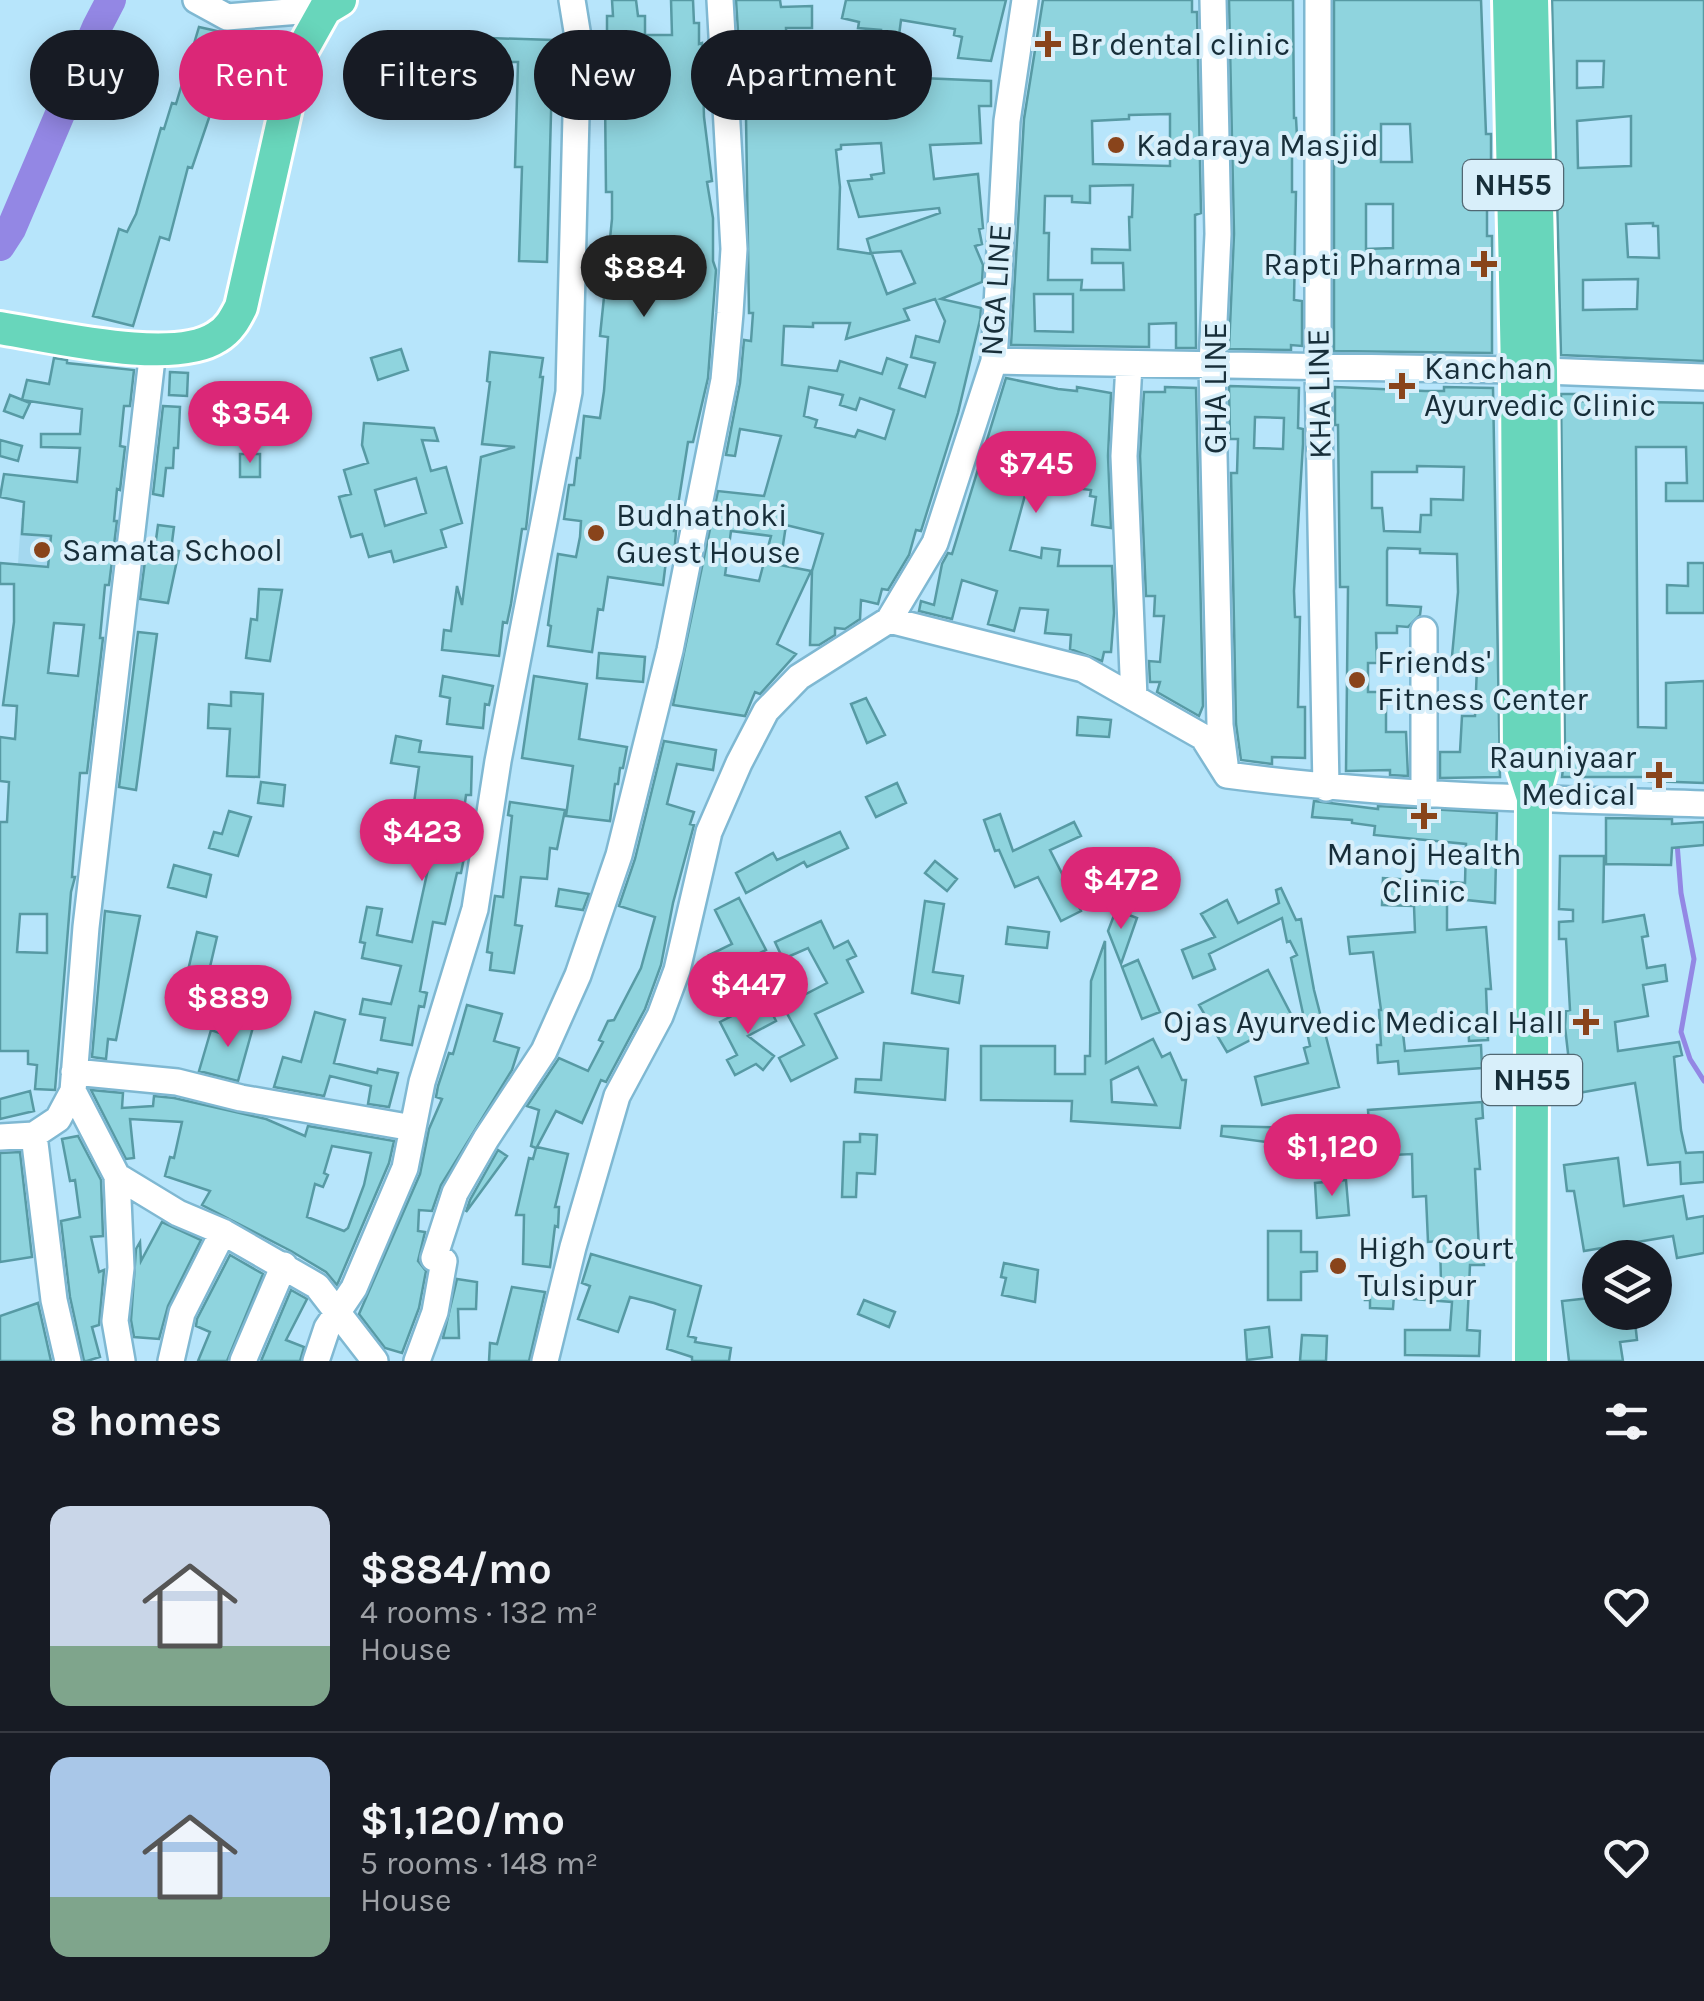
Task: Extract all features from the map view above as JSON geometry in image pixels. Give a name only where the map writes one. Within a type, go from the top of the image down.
[{"type":"main road","name":"NH55","points":[[1509,0],[1529,370]]},
{"type":"main road","name":"NH55","points":[[1531,1361],[1533,798],[1519,755],[1529,370],[1532,0]]},
{"type":"main road","points":[[0,328],[153,350],[200,346],[232,324],[241,307],[297,60],[332,5]]},
{"type":"street","points":[[196,0],[227,18],[332,5]]},
{"type":"street","points":[[316,1361],[327,1328],[354,1288],[405,1168],[422,1082],[474,909],[568,392],[578,37],[572,0]]},
{"type":"street","points":[[417,1361],[435,1312],[444,1261],[434,1258],[455,1193],[544,1051],[578,974],[619,854],[670,650],[724,380],[730,312],[734,248],[720,0]]},
{"type":"street","name":"NGA LINE","points":[[889,620],[935,543],[994,362],[1007,120],[1025,0]]},
{"type":"street","name":"GHA LINE","points":[[1213,0],[1218,234],[1212,365],[1220,725],[1227,775]]},
{"type":"street","name":"KHA LINE","points":[[1318,0],[1318,367],[1326,788]]},
{"type":"street","points":[[0,1137],[34,1135],[58,1119],[74,1082],[86,927],[153,350]]},
{"type":"street","points":[[994,362],[1529,370],[1704,377]]},
{"type":"street","points":[[1129,364],[1124,456],[1134,698]]},
{"type":"street","points":[[545,1361],[573,1246],[617,1096],[660,1016],[677,970],[709,832],[739,763],[766,711],[799,678],[889,620],[1083,670],[1204,737],[1227,775],[1424,795],[1704,804]]},
{"type":"street","points":[[1424,630],[1424,795]]},
{"type":"street","points":[[74,1082],[177,1082],[241,1098],[413,1128]]},
{"type":"street","points":[[74,1082],[117,1176],[121,1268],[115,1322],[122,1361]]},
{"type":"street","points":[[34,1135],[54,1300],[68,1361]]},
{"type":"street","points":[[117,1176],[316,1286],[376,1361]]},
{"type":"street","points":[[171,1361],[182,1313],[223,1232]]},
{"type":"street","points":[[243,1361],[284,1265]]},
{"type":"shaded area","name":"Samata School","points":[[21,518],[67,521],[62,582],[17,579]]},
{"type":"building","points":[[612,0],[636,0],[638,16],[645,16],[645,30],[607,30],[607,16],[613,16]]},
{"type":"building","points":[[671,0],[693,0],[694,23],[699,23],[699,30],[691,30],[691,120],[704,120],[716,270],[708,378],[693,442],[688,442],[675,544],[673,553],[667,553],[663,585],[608,577],[603,610],[598,609],[592,652],[548,646],[548,625],[558,554],[576,557],[580,537],[581,521],[564,519],[569,485],[574,485],[580,458],[584,416],[600,418],[604,391],[608,337],[600,336],[612,219],[612,192],[606,192],[605,120],[671,120]]},
{"type":"building","points":[[736,0],[780,0],[781,7],[812,6],[812,28],[738,30]]},
{"type":"building","points":[[846,0],[1006,0],[991,61],[958,58],[962,37],[954,35],[955,29],[901,20],[900,30],[858,28],[859,22],[842,18]]},
{"type":"building","points":[[1043,0],[1192,0],[1192,12],[1197,12],[1201,213],[1195,215],[1196,348],[1176,348],[1176,323],[1149,324],[1149,347],[1011,345],[1024,119]],"holes":[[[1170,114],[1170,166],[1093,164],[1092,121]],[[1133,185],[1130,250],[1092,249],[1092,263],[1123,263],[1124,290],[1081,290],[1082,280],[1048,280],[1045,196],[1072,196],[1072,202],[1090,203],[1090,186]],[[1034,294],[1073,294],[1073,332],[1035,331]]]},
{"type":"building","points":[[1229,0],[1293,0],[1298,155],[1292,155],[1292,192],[1296,192],[1294,300],[1302,301],[1302,346],[1291,345],[1291,350],[1229,349],[1234,234]]},
{"type":"building","points":[[1334,0],[1481,0],[1486,134],[1491,134],[1487,236],[1492,236],[1492,353],[1334,351]],"holes":[[[1381,124],[1410,124],[1412,162],[1381,162]],[[1366,204],[1393,204],[1393,248],[1366,249]]]},
{"type":"building","points":[[1552,0],[1704,0],[1704,361],[1561,355]],"holes":[[[1577,61],[1604,61],[1603,87],[1577,88]],[[1631,116],[1631,166],[1578,168],[1577,121]],[[1626,224],[1658,226],[1659,258],[1628,257]],[[1638,279],[1637,309],[1583,310],[1583,280]]]},
{"type":"building","points":[[514,39],[534,39],[534,120],[551,120],[547,262],[519,261],[522,167],[515,167],[518,62],[514,62]]},
{"type":"building","points":[[932,78],[991,81],[991,106],[979,106],[981,143],[930,145],[934,179],[978,174],[983,228],[979,229],[982,244],[975,246],[983,265],[982,282],[941,299],[981,308],[980,320],[958,413],[921,531],[916,530],[909,555],[888,590],[882,589],[878,604],[861,600],[860,619],[845,629],[835,628],[835,635],[819,645],[810,645],[812,571],[823,534],[786,525],[780,565],[811,571],[777,644],[796,654],[760,694],[755,692],[745,716],[673,705],[718,491],[764,496],[781,436],[740,429],[735,456],[726,455],[744,340],[751,341],[753,313],[749,313],[746,120],[932,120]],"holes":[[[881,143],[884,173],[871,175],[872,179],[848,181],[859,217],[939,208],[940,213],[867,239],[871,253],[901,251],[915,283],[887,294],[872,254],[838,249],[840,187],[836,150],[841,145]],[[935,299],[945,321],[939,342],[916,336],[911,357],[935,363],[925,397],[899,388],[907,365],[887,358],[882,374],[840,361],[837,371],[782,365],[784,326],[850,323],[846,339],[909,320],[904,309]],[[809,387],[843,395],[840,405],[856,410],[860,398],[894,410],[885,439],[858,430],[855,437],[815,427],[817,420],[804,416]],[[731,531],[771,536],[759,581],[725,575]]]},
{"type":"building","points":[[179,94],[179,120],[208,120],[192,168],[188,167],[169,240],[160,237],[133,326],[93,316],[119,229],[127,232],[136,214],[161,128],[164,129],[172,103],[176,104]]},
{"type":"building","points":[[401,349],[408,370],[378,380],[371,358]]},
{"type":"building","points":[[490,352],[543,358],[526,529],[522,529],[499,656],[442,650],[444,630],[451,631],[457,586],[462,605],[481,457],[515,447],[482,444]]},
{"type":"building","points":[[54,358],[67,363],[134,370],[130,406],[124,406],[120,446],[125,447],[120,490],[117,489],[109,585],[105,585],[103,638],[87,773],[80,773],[75,877],[55,1090],[35,1089],[37,1065],[28,1064],[28,1051],[0,1051],[0,822],[7,822],[9,782],[0,781],[0,737],[15,739],[17,706],[3,705],[14,622],[14,584],[0,584],[0,563],[48,567],[51,536],[22,534],[24,502],[0,497],[4,474],[77,482],[80,448],[41,447],[41,434],[80,434],[82,409],[22,400],[27,380],[49,384]],"holes":[[[54,623],[84,625],[78,676],[48,673]],[[20,914],[47,914],[47,953],[17,952]]]},
{"type":"building","points":[[170,372],[188,373],[187,396],[169,395]]},
{"type":"building","points":[[1006,378],[1058,389],[1077,391],[1077,387],[1111,393],[1111,528],[1092,525],[1096,497],[1090,496],[1091,490],[1057,486],[1059,468],[1033,466],[1010,550],[1041,558],[1042,548],[1060,550],[1058,566],[1112,566],[1111,652],[1104,652],[1102,661],[1070,649],[1071,635],[1045,633],[1048,610],[1020,608],[1014,631],[988,624],[997,591],[962,580],[952,619],[919,611],[921,601],[934,605],[942,564],[948,553],[952,554]]},
{"type":"building","points":[[1229,386],[1299,388],[1298,428],[1303,429],[1303,444],[1294,591],[1295,617],[1300,617],[1298,707],[1305,707],[1305,758],[1272,757],[1272,764],[1241,760],[1236,724],[1231,473],[1237,473],[1238,439],[1230,439]],"holes":[[[1255,417],[1284,418],[1283,449],[1254,448]]]},
{"type":"building","points":[[1165,387],[1196,388],[1203,706],[1199,716],[1157,692],[1160,682],[1150,682],[1149,661],[1160,662],[1164,616],[1154,616],[1155,596],[1146,596],[1140,456],[1144,392],[1165,392]]},
{"type":"building","points":[[1335,387],[1425,391],[1444,391],[1444,387],[1493,388],[1500,777],[1440,778],[1440,752],[1460,752],[1462,716],[1475,716],[1477,666],[1451,667],[1458,592],[1457,554],[1420,553],[1420,549],[1388,548],[1387,605],[1421,607],[1420,615],[1408,627],[1397,626],[1397,633],[1376,633],[1377,663],[1368,663],[1368,692],[1386,692],[1386,732],[1406,732],[1408,776],[1390,775],[1390,770],[1346,771],[1348,587],[1340,587]],"holes":[[[1417,466],[1464,467],[1463,500],[1431,499],[1431,515],[1421,515],[1420,532],[1384,531],[1382,508],[1372,508],[1372,472],[1417,472]]]},
{"type":"building","points":[[1561,394],[1577,394],[1576,401],[1704,403],[1704,501],[1666,501],[1666,483],[1687,483],[1686,447],[1636,447],[1638,727],[1666,728],[1666,683],[1704,681],[1704,783],[1649,781],[1650,777],[1562,777],[1565,753]]},
{"type":"building","points":[[10,395],[30,403],[23,418],[4,411]]},
{"type":"building","points":[[163,406],[180,407],[178,448],[174,448],[173,468],[166,468],[163,496],[153,494]]},
{"type":"building","points":[[364,423],[434,428],[438,441],[422,440],[431,471],[446,467],[462,523],[441,530],[446,547],[394,562],[391,551],[369,557],[362,534],[351,537],[339,497],[351,494],[344,470],[368,463],[362,445]],"holes":[[[416,478],[426,513],[385,526],[375,490]]]},
{"type":"building","points":[[0,440],[22,446],[18,461],[0,456]]},
{"type":"building","points":[[240,454],[260,454],[260,477],[240,477]]},
{"type":"building","points":[[158,525],[174,527],[171,550],[179,551],[168,603],[140,599],[147,546],[155,547]]},
{"type":"building","points":[[1688,563],[1704,563],[1704,613],[1667,613],[1667,585],[1688,586]]},
{"type":"building","points":[[259,589],[282,590],[270,661],[246,658],[251,619],[257,620]]},
{"type":"building","points":[[138,632],[157,634],[136,790],[119,787]]},
{"type":"building","points":[[599,653],[645,657],[643,682],[597,678]]},
{"type":"building","points":[[443,676],[493,686],[489,705],[485,704],[483,728],[447,724],[450,698],[440,696]]},
{"type":"building","points":[[534,676],[587,684],[579,739],[627,747],[615,784],[610,821],[566,816],[573,766],[522,758]]},
{"type":"building","points":[[231,692],[263,694],[259,777],[227,776],[230,729],[208,728],[209,704],[231,706]]},
{"type":"building","points":[[866,698],[885,735],[867,743],[851,704]]},
{"type":"building","points":[[1078,717],[1111,720],[1109,737],[1077,735]]},
{"type":"building","points":[[396,736],[421,741],[419,752],[472,757],[471,795],[466,795],[462,826],[470,827],[461,873],[457,873],[445,924],[433,922],[420,991],[427,993],[424,1007],[419,1006],[412,1045],[381,1040],[385,1018],[360,1014],[363,999],[391,1004],[401,966],[362,958],[365,943],[360,942],[367,907],[382,909],[377,935],[412,942],[430,860],[398,855],[401,836],[435,842],[439,814],[437,806],[414,803],[419,767],[391,763]]},
{"type":"building","points":[[664,741],[716,750],[713,770],[677,764],[667,804],[694,812],[690,824],[694,825],[661,965],[645,1009],[606,1082],[601,1080],[582,1123],[556,1111],[537,1147],[568,1154],[555,1207],[559,1207],[558,1227],[555,1226],[550,1267],[523,1264],[524,1215],[516,1215],[529,1158],[533,1159],[536,1148],[531,1146],[539,1110],[527,1106],[559,1058],[588,1071],[603,1042],[599,1040],[608,1021],[614,1020],[641,968],[655,917],[619,906],[635,859]]},
{"type":"building","points":[[261,782],[285,785],[283,806],[258,803]]},
{"type":"building","points":[[897,783],[906,803],[876,817],[866,797]]},
{"type":"building","points":[[1314,801],[1378,809],[1497,813],[1495,903],[1447,898],[1447,930],[1486,927],[1491,989],[1486,989],[1488,1040],[1469,1041],[1468,1019],[1402,1024],[1405,1051],[1481,1045],[1482,1068],[1399,1074],[1398,1061],[1378,1063],[1381,1010],[1373,952],[1350,954],[1348,937],[1415,932],[1414,906],[1382,905],[1383,878],[1465,883],[1466,844],[1374,835],[1375,826],[1312,817]]},
{"type":"building","points":[[510,802],[565,810],[557,849],[550,848],[547,879],[521,877],[515,925],[522,926],[514,973],[490,970],[492,953],[487,952],[495,896],[503,897],[512,816],[508,815]]},
{"type":"building","points":[[229,811],[251,817],[238,856],[209,848],[214,832],[222,834]]},
{"type":"building","points":[[1000,814],[1013,851],[1074,822],[1081,836],[1050,850],[1081,911],[1061,921],[1038,877],[1015,887],[999,850],[995,851],[984,820]]},
{"type":"building","points":[[1606,818],[1672,819],[1672,824],[1704,822],[1704,845],[1672,848],[1671,865],[1606,864]]},
{"type":"building","points":[[840,832],[848,848],[807,867],[804,862],[746,893],[736,873],[773,853],[777,860]]},
{"type":"building","points":[[1560,856],[1604,856],[1603,922],[1644,915],[1648,936],[1642,937],[1647,968],[1665,965],[1667,981],[1643,985],[1648,1016],[1615,1022],[1618,1051],[1679,1042],[1682,1055],[1674,1057],[1681,1130],[1686,1153],[1704,1152],[1704,1182],[1681,1184],[1680,1162],[1648,1165],[1635,1083],[1567,1095],[1565,1080],[1571,1079],[1565,1027],[1566,1011],[1570,1010],[1566,939],[1559,939],[1559,922],[1573,921],[1573,910],[1559,909]]},
{"type":"building","points":[[935,861],[957,879],[947,891],[925,873]]},
{"type":"building","points":[[174,865],[211,875],[206,897],[168,887]]},
{"type":"building","points":[[1281,888],[1296,920],[1301,919],[1339,1087],[1262,1105],[1255,1077],[1308,1063],[1304,1048],[1310,1046],[1291,958],[1297,955],[1287,942],[1282,918],[1209,954],[1215,969],[1193,978],[1182,950],[1215,937],[1201,914],[1227,900],[1238,923],[1279,903],[1276,890]]},
{"type":"building","points":[[559,889],[589,894],[583,910],[556,906]]},
{"type":"building","points":[[739,898],[766,950],[718,974],[709,955],[732,944],[715,910]]},
{"type":"building","points":[[925,901],[944,904],[933,972],[963,976],[959,1003],[912,993]]},
{"type":"building","points":[[1116,910],[1137,918],[1121,964],[1108,931]]},
{"type":"building","points":[[105,911],[140,916],[116,1040],[108,1039],[106,1059],[92,1057]]},
{"type":"building","points":[[821,921],[834,948],[848,941],[856,956],[847,960],[863,992],[815,1014],[837,1058],[791,1081],[779,1058],[804,1045],[783,1006],[827,983],[808,948],[783,959],[775,942]]},
{"type":"building","points":[[1008,927],[1049,932],[1047,948],[1006,944]]},
{"type":"building","points":[[197,932],[217,937],[206,984],[186,979]]},
{"type":"building","points":[[1105,941],[1106,1063],[1153,1039],[1162,1057],[1170,1053],[1182,1080],[1186,1080],[1180,1128],[1071,1121],[1072,1101],[981,1100],[981,1046],[1055,1046],[1055,1074],[1085,1074],[1085,1056],[1090,1056],[1091,981]],"holes":[[[1138,1067],[1156,1105],[1112,1102],[1111,1080]]]},
{"type":"building","points":[[1138,960],[1160,1012],[1142,1019],[1122,967]]},
{"type":"building","points":[[1268,970],[1293,1018],[1227,1052],[1199,1005]]},
{"type":"building","points":[[765,999],[776,1021],[748,1036],[774,1056],[763,1070],[756,1064],[735,1075],[727,1060],[737,1055],[720,1022]]},
{"type":"building","points":[[467,1005],[502,1014],[494,1041],[519,1048],[512,1070],[441,1185],[432,1211],[419,1210],[418,1231],[425,1232],[418,1261],[426,1271],[419,1308],[402,1353],[385,1348],[359,1314],[420,1174],[429,1129],[442,1099],[436,1097],[438,1086],[449,1053],[453,1054]]},
{"type":"building","points":[[315,1012],[345,1020],[334,1063],[377,1073],[378,1069],[398,1073],[389,1107],[368,1104],[371,1086],[330,1076],[324,1096],[274,1087],[283,1057],[301,1062]]},
{"type":"building","points":[[235,1014],[255,1020],[238,1081],[199,1071],[211,1030],[228,1036]]},
{"type":"building","points":[[884,1043],[948,1049],[945,1100],[855,1092],[856,1079],[881,1080]]},
{"type":"building","points":[[91,1090],[123,1093],[122,1108],[153,1106],[154,1096],[174,1098],[266,1119],[305,1136],[308,1126],[394,1141],[389,1163],[337,1285],[326,1272],[291,1251],[202,1205],[210,1191],[165,1176],[170,1157],[174,1158],[182,1122],[130,1119],[134,1158],[126,1159]],"holes":[[[332,1146],[371,1153],[348,1228],[344,1231],[307,1217],[315,1184],[323,1187],[328,1175],[324,1173]]]},
{"type":"building","points":[[30,1091],[34,1111],[0,1119],[0,1099]]},
{"type":"building","points":[[1482,1102],[1483,1118],[1476,1119],[1480,1169],[1475,1169],[1479,1250],[1483,1250],[1484,1265],[1470,1265],[1467,1330],[1480,1331],[1479,1356],[1405,1355],[1405,1330],[1450,1330],[1452,1302],[1414,1299],[1415,1282],[1441,1283],[1440,1241],[1428,1242],[1426,1196],[1413,1197],[1412,1154],[1371,1156],[1368,1110]]},
{"type":"building","points":[[1222,1126],[1305,1128],[1304,1150],[1281,1150],[1281,1144],[1221,1136]]},
{"type":"building","points":[[860,1134],[877,1135],[875,1174],[857,1173],[856,1197],[842,1197],[844,1142],[860,1142]]},
{"type":"building","points":[[78,1136],[101,1180],[103,1236],[91,1237],[99,1272],[104,1270],[99,1325],[92,1327],[100,1357],[87,1361],[70,1297],[61,1221],[80,1217],[75,1180],[70,1181],[62,1139]]},
{"type":"building","points":[[498,1150],[507,1156],[466,1212],[470,1200]]},
{"type":"building","points":[[20,1152],[32,1257],[0,1262],[0,1153]]},
{"type":"building","points":[[1618,1158],[1624,1206],[1683,1196],[1687,1219],[1704,1216],[1704,1253],[1677,1258],[1673,1236],[1582,1240],[1574,1191],[1567,1191],[1564,1165]]},
{"type":"building","points":[[1346,1180],[1349,1215],[1317,1218],[1315,1183]]},
{"type":"building","points":[[162,1222],[201,1240],[168,1306],[159,1339],[134,1337],[131,1320],[136,1249],[140,1242],[141,1261]]},
{"type":"building","points":[[1268,1231],[1301,1231],[1301,1252],[1317,1252],[1317,1271],[1301,1272],[1301,1300],[1268,1300]]},
{"type":"building","points":[[591,1254],[701,1286],[688,1336],[696,1338],[695,1342],[731,1348],[729,1361],[692,1361],[692,1357],[667,1349],[675,1310],[654,1303],[630,1297],[618,1332],[578,1319],[590,1286],[582,1283]]},
{"type":"building","points":[[230,1255],[263,1274],[227,1361],[198,1361],[210,1332],[196,1326],[197,1319]]},
{"type":"building","points":[[1004,1263],[1038,1270],[1035,1302],[1002,1295]]},
{"type":"building","points":[[457,1279],[477,1282],[476,1309],[458,1309],[459,1338],[443,1338]]},
{"type":"building","points":[[1367,1284],[1384,1285],[1383,1293],[1394,1294],[1393,1309],[1370,1308],[1370,1300],[1365,1300]]},
{"type":"building","points":[[512,1287],[545,1292],[529,1361],[489,1361],[490,1343],[497,1344]]},
{"type":"building","points":[[291,1290],[307,1299],[286,1340],[304,1347],[300,1361],[261,1361]]},
{"type":"building","points":[[1582,1299],[1582,1330],[1636,1330],[1637,1340],[1620,1342],[1623,1361],[1569,1361],[1562,1301]]},
{"type":"building","points":[[864,1300],[895,1312],[889,1327],[858,1314]]},
{"type":"building","points":[[38,1303],[51,1361],[0,1361],[0,1316]]},
{"type":"building","points":[[1269,1327],[1272,1357],[1247,1360],[1245,1330]]},
{"type":"building","points":[[1302,1335],[1327,1336],[1326,1361],[1300,1361]]},
{"type":"waterway","points":[[0,246],[11,229],[111,0]]},
{"type":"waterway","points":[[1677,843],[1681,893],[1694,959],[1681,1032],[1690,1059],[1704,1081]]},
{"type":"place","name":"Br dental clinic","points":[[1048,44]]},
{"type":"place","name":"Kadaraya Masjid","points":[[1116,145]]},
{"type":"place","name":"Rapti Pharma","points":[[1484,264]]},
{"type":"place","name":"Kanchan Ayurvedic Clinic","points":[[1402,386]]},
{"type":"place","name":"Budhathoki Guest House","points":[[596,533]]},
{"type":"place","name":"Samata School","points":[[42,550]]},
{"type":"place","name":"Friends' Fitness Center","points":[[1357,680]]},
{"type":"place","name":"Rauniyaar Medical","points":[[1659,775]]},
{"type":"place","name":"Manoj Health Clinic","points":[[1424,816]]},
{"type":"place","name":"Ojas Ayurvedic Medical Hall","points":[[1586,1022]]},
{"type":"place","name":"High Court Tulsipur","points":[[1338,1266]]}]
